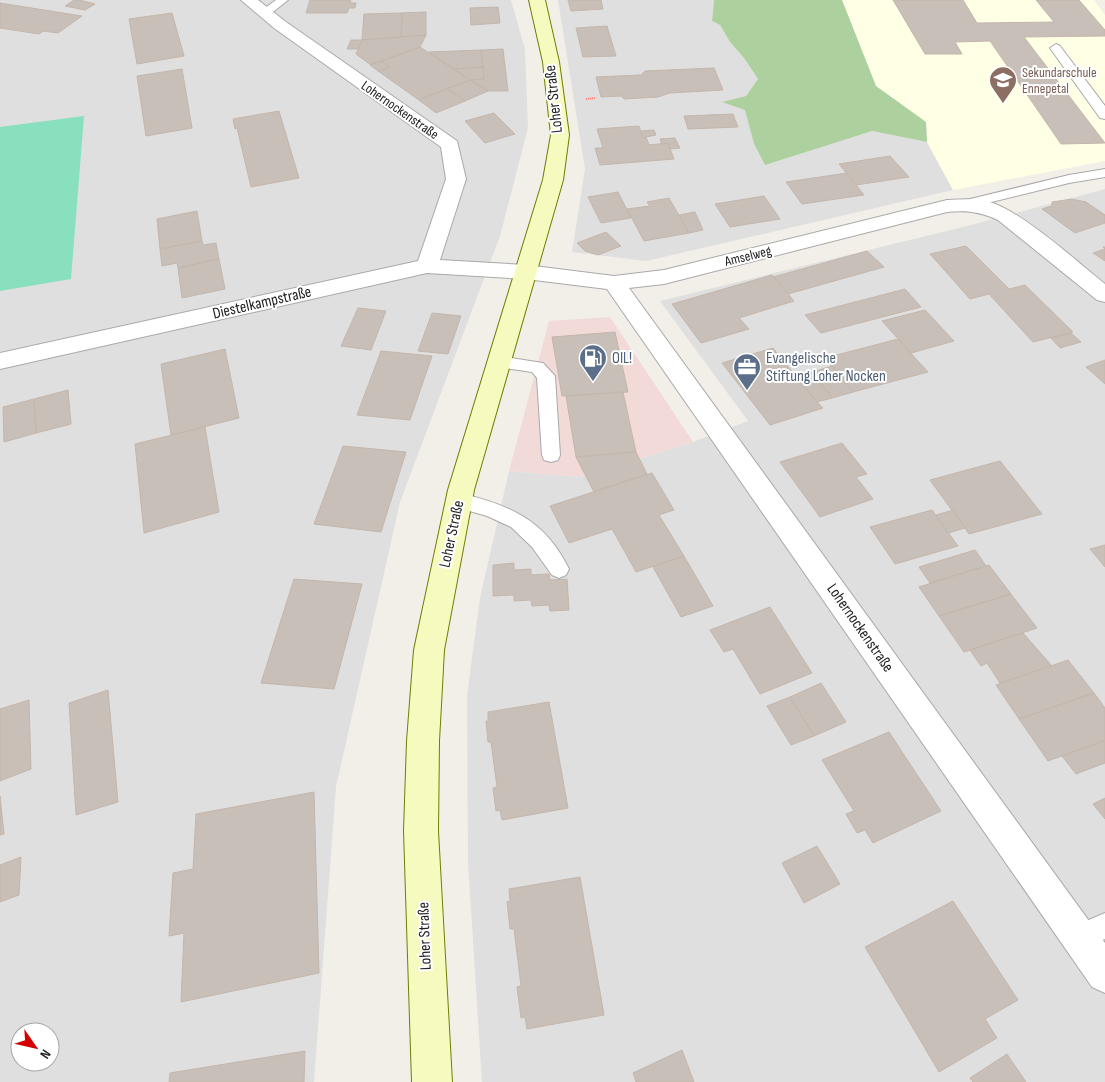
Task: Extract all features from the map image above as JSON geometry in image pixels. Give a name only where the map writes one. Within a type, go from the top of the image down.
[{"type":"main road","name":"Loher Straße","points":[[432,1082],[421,831],[423,741],[429,650],[459,501],[498,362],[553,180],[560,135],[550,62],[538,0]]},
{"type":"street","name":"Lohernockenstraße","points":[[249,0],[450,145],[456,180],[427,266]]},
{"type":"street","name":"Amselweg","points":[[526,272],[614,283],[664,277],[947,206],[967,204],[985,207],[1005,216],[1105,295]]},
{"type":"street","name":"Diestelkampstraße","points":[[0,361],[427,266],[526,272]]},
{"type":"street","name":"Lohernockenstraße","points":[[614,283],[1092,932],[1105,974]]},
{"type":"lane","points":[[265,13],[283,0]]},
{"type":"lane","points":[[1056,48],[1105,115]]},
{"type":"lane","name":"Amselweg","points":[[967,204],[1070,179],[1105,174]]},
{"type":"lane","points":[[498,362],[537,367],[546,376],[550,455]]},
{"type":"lane","points":[[459,501],[493,508],[525,526],[548,550],[558,569]]},
{"type":"shaded area","points":[[0,0],[511,0],[525,49],[528,128],[500,236],[400,502],[336,787],[314,1082],[0,1082]]},
{"type":"shaded area","points":[[558,0],[714,0],[712,21],[720,25],[730,42],[744,58],[758,79],[746,96],[723,102],[745,109],[754,144],[765,164],[872,131],[927,142],[953,190],[646,261],[572,252],[585,169]]},
{"type":"shaded area","name":"Sekundarschule Ennepetal","points":[[842,0],[1094,0],[1105,15],[1105,161],[953,190],[927,142],[926,122],[876,86]]},
{"type":"shaded area","points":[[1105,189],[1105,1082],[482,1082],[468,863],[467,696],[480,598],[509,471],[580,477],[693,442],[748,421],[660,301],[971,225]]},
{"type":"shaded area","name":"OIL!","points":[[610,317],[693,442],[580,477],[509,471],[549,321]]},
{"type":"green space","points":[[714,0],[842,0],[876,86],[926,122],[927,142],[872,131],[765,165],[754,144],[745,110],[722,102],[746,96],[758,79],[744,58],[730,42],[720,25],[712,21]]},
{"type":"green space","points":[[84,116],[71,279],[0,291],[0,127]]},
{"type":"building","points":[[74,0],[95,4],[85,10],[65,6]]},
{"type":"building","points":[[310,0],[351,0],[350,3],[356,3],[355,8],[349,8],[347,13],[306,13]]},
{"type":"building","points":[[568,0],[601,0],[603,9],[571,11]]},
{"type":"building","name":"Sekundarschule Ennepetal","points":[[893,0],[963,0],[977,23],[1054,22],[1036,0],[1079,0],[1105,30],[1105,36],[1024,37],[1105,143],[1061,144],[990,41],[955,42],[962,54],[925,54]]},
{"type":"building","points":[[0,3],[82,16],[58,33],[43,31],[39,34],[0,28]]},
{"type":"building","points":[[498,7],[500,23],[471,25],[470,8]]},
{"type":"building","points":[[426,12],[426,35],[401,38],[402,13]]},
{"type":"building","points":[[172,13],[184,56],[137,64],[129,19]]},
{"type":"building","points":[[402,13],[401,38],[362,40],[364,14]]},
{"type":"building","points":[[607,26],[616,56],[583,57],[576,28]]},
{"type":"building","points":[[426,35],[420,47],[371,65],[356,54],[362,40]]},
{"type":"building","points":[[351,40],[362,40],[358,49],[347,49]]},
{"type":"building","points":[[420,47],[470,80],[419,100],[378,71],[389,67],[381,61]]},
{"type":"building","points":[[503,49],[508,91],[488,91],[470,80],[484,79],[481,50]]},
{"type":"building","points":[[481,50],[483,67],[454,69],[429,52]]},
{"type":"building","points":[[381,61],[389,67],[378,71],[370,65]]},
{"type":"building","points":[[483,67],[484,79],[470,80],[454,69]]},
{"type":"building","points":[[714,68],[723,90],[670,93],[658,97],[624,99],[621,96],[601,97],[596,77],[641,75],[645,71]]},
{"type":"building","points":[[182,69],[192,128],[146,136],[137,76]]},
{"type":"building","points":[[470,80],[488,91],[465,101],[447,89]]},
{"type":"building","points":[[447,89],[465,101],[436,113],[419,100]]},
{"type":"building","points":[[279,111],[299,178],[251,187],[237,128],[235,129],[233,119]]},
{"type":"building","points":[[494,113],[515,134],[485,143],[465,121]]},
{"type":"building","points":[[733,114],[738,127],[688,129],[684,116]]},
{"type":"building","points":[[639,126],[643,138],[646,137],[649,145],[668,143],[674,159],[600,165],[595,148],[603,148],[597,129]]},
{"type":"building","points":[[654,130],[656,135],[643,138],[641,131]]},
{"type":"building","points":[[675,138],[680,148],[670,149],[668,143],[662,144],[660,139]]},
{"type":"building","points":[[890,156],[909,177],[856,185],[839,164]]},
{"type":"building","points":[[847,173],[864,195],[802,204],[786,182]]},
{"type":"building","points":[[618,192],[631,218],[601,223],[588,197]]},
{"type":"building","points":[[764,196],[780,219],[730,227],[715,204]]},
{"type":"building","points":[[669,198],[689,233],[644,241],[627,209],[650,206],[647,202]]},
{"type":"building","points":[[1072,199],[1086,202],[1105,215],[1105,223],[1075,233],[1042,209],[1052,206],[1052,202]]},
{"type":"building","points":[[197,211],[202,241],[160,249],[157,219]]},
{"type":"building","points":[[695,212],[703,230],[689,233],[679,215]]},
{"type":"building","points":[[606,232],[621,246],[598,255],[585,251],[577,243]]},
{"type":"building","points":[[202,241],[203,245],[216,243],[219,259],[178,268],[177,263],[162,266],[160,249]]},
{"type":"building","points":[[966,246],[1009,289],[1025,285],[1073,332],[1033,342],[989,294],[970,299],[930,254]]},
{"type":"building","points":[[1105,249],[1105,261],[1093,253]]},
{"type":"building","points":[[867,251],[884,267],[788,294],[773,277]]},
{"type":"building","points":[[219,259],[225,289],[182,298],[178,268]]},
{"type":"building","points":[[772,275],[794,301],[739,318],[749,329],[701,343],[672,304]]},
{"type":"building","points":[[905,289],[921,307],[821,333],[805,315]]},
{"type":"building","points":[[358,308],[386,311],[371,350],[341,346]]},
{"type":"building","points":[[925,310],[954,341],[911,353],[882,321]]},
{"type":"building","points":[[432,313],[461,316],[448,354],[418,351]]},
{"type":"building","points":[[615,332],[628,392],[562,396],[552,337]]},
{"type":"building","points":[[1071,333],[1081,342],[1060,348],[1051,338]]},
{"type":"building","points":[[898,339],[928,372],[853,392],[825,358]]},
{"type":"building","points":[[773,348],[823,408],[770,425],[722,363]]},
{"type":"building","points":[[225,349],[239,418],[171,435],[161,364]]},
{"type":"building","points":[[381,351],[432,356],[410,420],[357,415]]},
{"type":"building","points":[[1105,360],[1105,384],[1086,367]]},
{"type":"building","points":[[832,366],[853,392],[832,398],[812,372]]},
{"type":"building","points":[[812,372],[832,398],[817,402],[796,376]]},
{"type":"building","points":[[68,390],[71,424],[36,433],[34,399]]},
{"type":"building","points":[[623,392],[636,452],[576,457],[566,396]]},
{"type":"building","points":[[34,399],[36,433],[4,442],[3,407]]},
{"type":"building","points":[[205,427],[219,512],[144,533],[135,444]]},
{"type":"building","points":[[842,443],[867,474],[856,477],[873,499],[820,517],[780,462]]},
{"type":"building","points":[[343,446],[406,452],[381,532],[314,524]]},
{"type":"building","points":[[636,452],[647,474],[594,492],[576,457]]},
{"type":"building","points":[[1000,461],[1042,514],[969,534],[930,480]]},
{"type":"building","points":[[652,473],[674,510],[659,515],[684,556],[636,572],[612,529],[569,543],[550,506]]},
{"type":"building","points":[[932,510],[958,546],[895,564],[870,527]]},
{"type":"building","points":[[953,510],[965,528],[948,533],[936,515]]},
{"type":"building","points":[[1105,545],[1105,567],[1090,549]]},
{"type":"building","points":[[975,550],[986,566],[930,583],[919,567]]},
{"type":"building","points":[[684,556],[713,606],[681,617],[653,567]]},
{"type":"building","points":[[514,563],[514,570],[531,569],[531,575],[549,574],[550,580],[567,579],[569,610],[550,611],[549,605],[532,606],[531,600],[514,601],[514,595],[493,596],[493,565]]},
{"type":"building","points":[[989,565],[1011,594],[939,616],[919,587]]},
{"type":"building","points":[[294,579],[362,584],[334,689],[261,683]]},
{"type":"building","points":[[1011,594],[1037,628],[964,652],[939,616]]},
{"type":"building","points":[[770,607],[812,673],[760,694],[733,649],[724,652],[710,630]]},
{"type":"building","points":[[1023,633],[1052,666],[1000,683],[987,663],[981,666],[970,650]]},
{"type":"building","points":[[1068,660],[1094,693],[1019,719],[996,685]]},
{"type":"building","points":[[821,683],[846,722],[814,736],[790,697]]},
{"type":"building","points":[[108,690],[118,802],[76,815],[69,703]]},
{"type":"building","points":[[1094,693],[1105,708],[1105,740],[1048,761],[1019,719]]},
{"type":"building","points":[[790,697],[814,736],[791,745],[767,706]]},
{"type":"building","points":[[29,700],[31,769],[0,781],[0,709]]},
{"type":"building","points":[[549,702],[568,808],[502,820],[500,810],[496,811],[493,788],[497,787],[491,742],[488,742],[486,721],[488,721],[488,712]]},
{"type":"building","points":[[889,732],[941,811],[873,843],[865,830],[857,833],[846,814],[854,811],[822,760]]},
{"type":"building","points":[[1105,741],[1105,763],[1076,774],[1062,756]]},
{"type":"building","points":[[314,792],[319,973],[181,1002],[184,933],[169,936],[173,873],[193,869],[196,814]]},
{"type":"building","points":[[0,796],[4,834],[0,835]]},
{"type":"building","points":[[1105,798],[1105,819],[1093,804]]},
{"type":"building","points":[[817,846],[840,884],[804,903],[782,863]]},
{"type":"building","points":[[21,857],[19,895],[0,902],[0,865]]},
{"type":"building","points":[[580,877],[604,1015],[527,1029],[525,1017],[521,1018],[517,987],[521,986],[514,929],[510,929],[507,902],[510,901],[509,889]]},
{"type":"building","points":[[953,901],[1018,1000],[985,1019],[997,1038],[939,1072],[865,947]]},
{"type":"building","points":[[682,1050],[694,1082],[636,1082],[633,1073]]},
{"type":"building","points":[[305,1051],[304,1082],[169,1082],[170,1073]]},
{"type":"building","points":[[1007,1054],[1026,1082],[973,1082],[970,1078]]},
{"type":"place","name":"Sekundarschule Ennepetal","points":[[1003,104]]},
{"type":"place","name":"OIL!","points":[[593,382]]},
{"type":"place","name":"Evangelische Stiftung Loher Nocken","points":[[747,391]]}]
